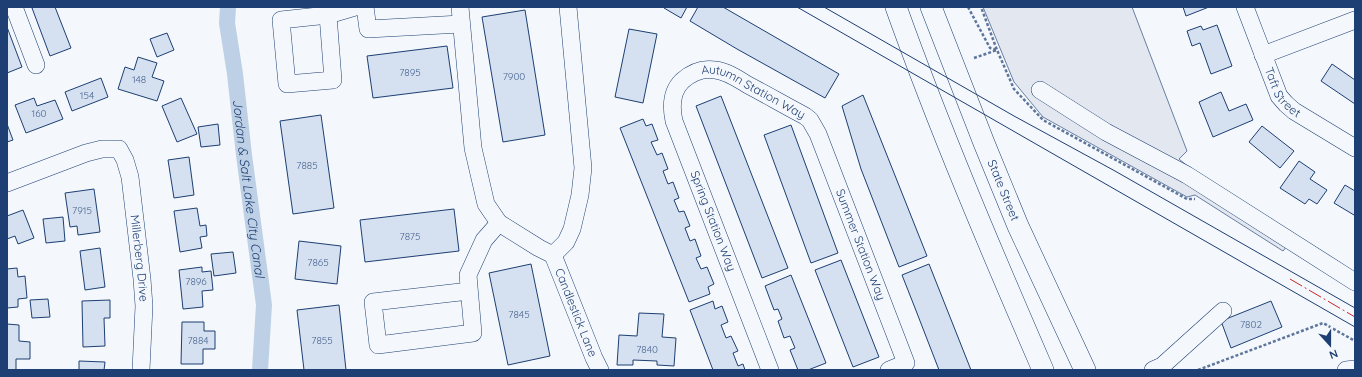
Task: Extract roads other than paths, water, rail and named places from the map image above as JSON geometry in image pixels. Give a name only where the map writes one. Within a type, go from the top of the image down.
[{"type":"main road","points":[[896,7],[936,113],[985,233],[1044,370]]},
{"type":"main road","name":"State Street","points":[[931,7],[1018,226],[1085,370]]},
{"type":"street","points":[[14,7],[36,65]]},
{"type":"street","points":[[328,15],[333,80],[287,84],[281,20],[328,15],[355,7]]},
{"type":"street","points":[[365,7],[368,29],[461,24]]},
{"type":"street","points":[[460,7],[473,148],[486,204],[499,223],[539,248],[553,254],[566,242],[572,229],[580,195],[583,168],[568,7]]},
{"type":"street","name":"Taft Street","points":[[1245,7],[1279,96],[1294,111],[1355,148]]},
{"type":"street","points":[[1263,55],[1355,20]]},
{"type":"street","name":"Autumn Station Way","points":[[688,75],[702,70],[716,70],[731,75],[805,116],[814,125]]},
{"type":"street","name":"Spring Station Way","points":[[688,75],[679,84],[673,96],[672,109],[674,121],[770,370]]},
{"type":"street","points":[[1040,90],[1106,132],[1188,175],[1355,282]]},
{"type":"street","name":"Summer Station Way","points":[[814,125],[906,363],[889,370]]},
{"type":"street","name":"Millerberg Drive","points":[[7,183],[86,153],[102,149],[119,149],[125,160],[130,177],[144,306],[141,370]]},
{"type":"street","points":[[469,290],[373,302],[378,346],[473,333],[468,276],[484,240],[499,223]]},
{"type":"street","name":"Candlestick Lane","points":[[553,254],[600,370]]},
{"type":"street","points":[[1153,370],[1162,366],[1223,310]]},
{"type":"street","points":[[1346,370],[1355,369]]},
{"type":"waterway","name":"Jordan & Salt Lake City Canal","points":[[228,7],[227,23],[235,74],[264,305],[260,370]]},
{"type":"tram line","points":[[797,7],[1355,327]]},
{"type":"tram line","points":[[824,7],[1355,308]]}]
